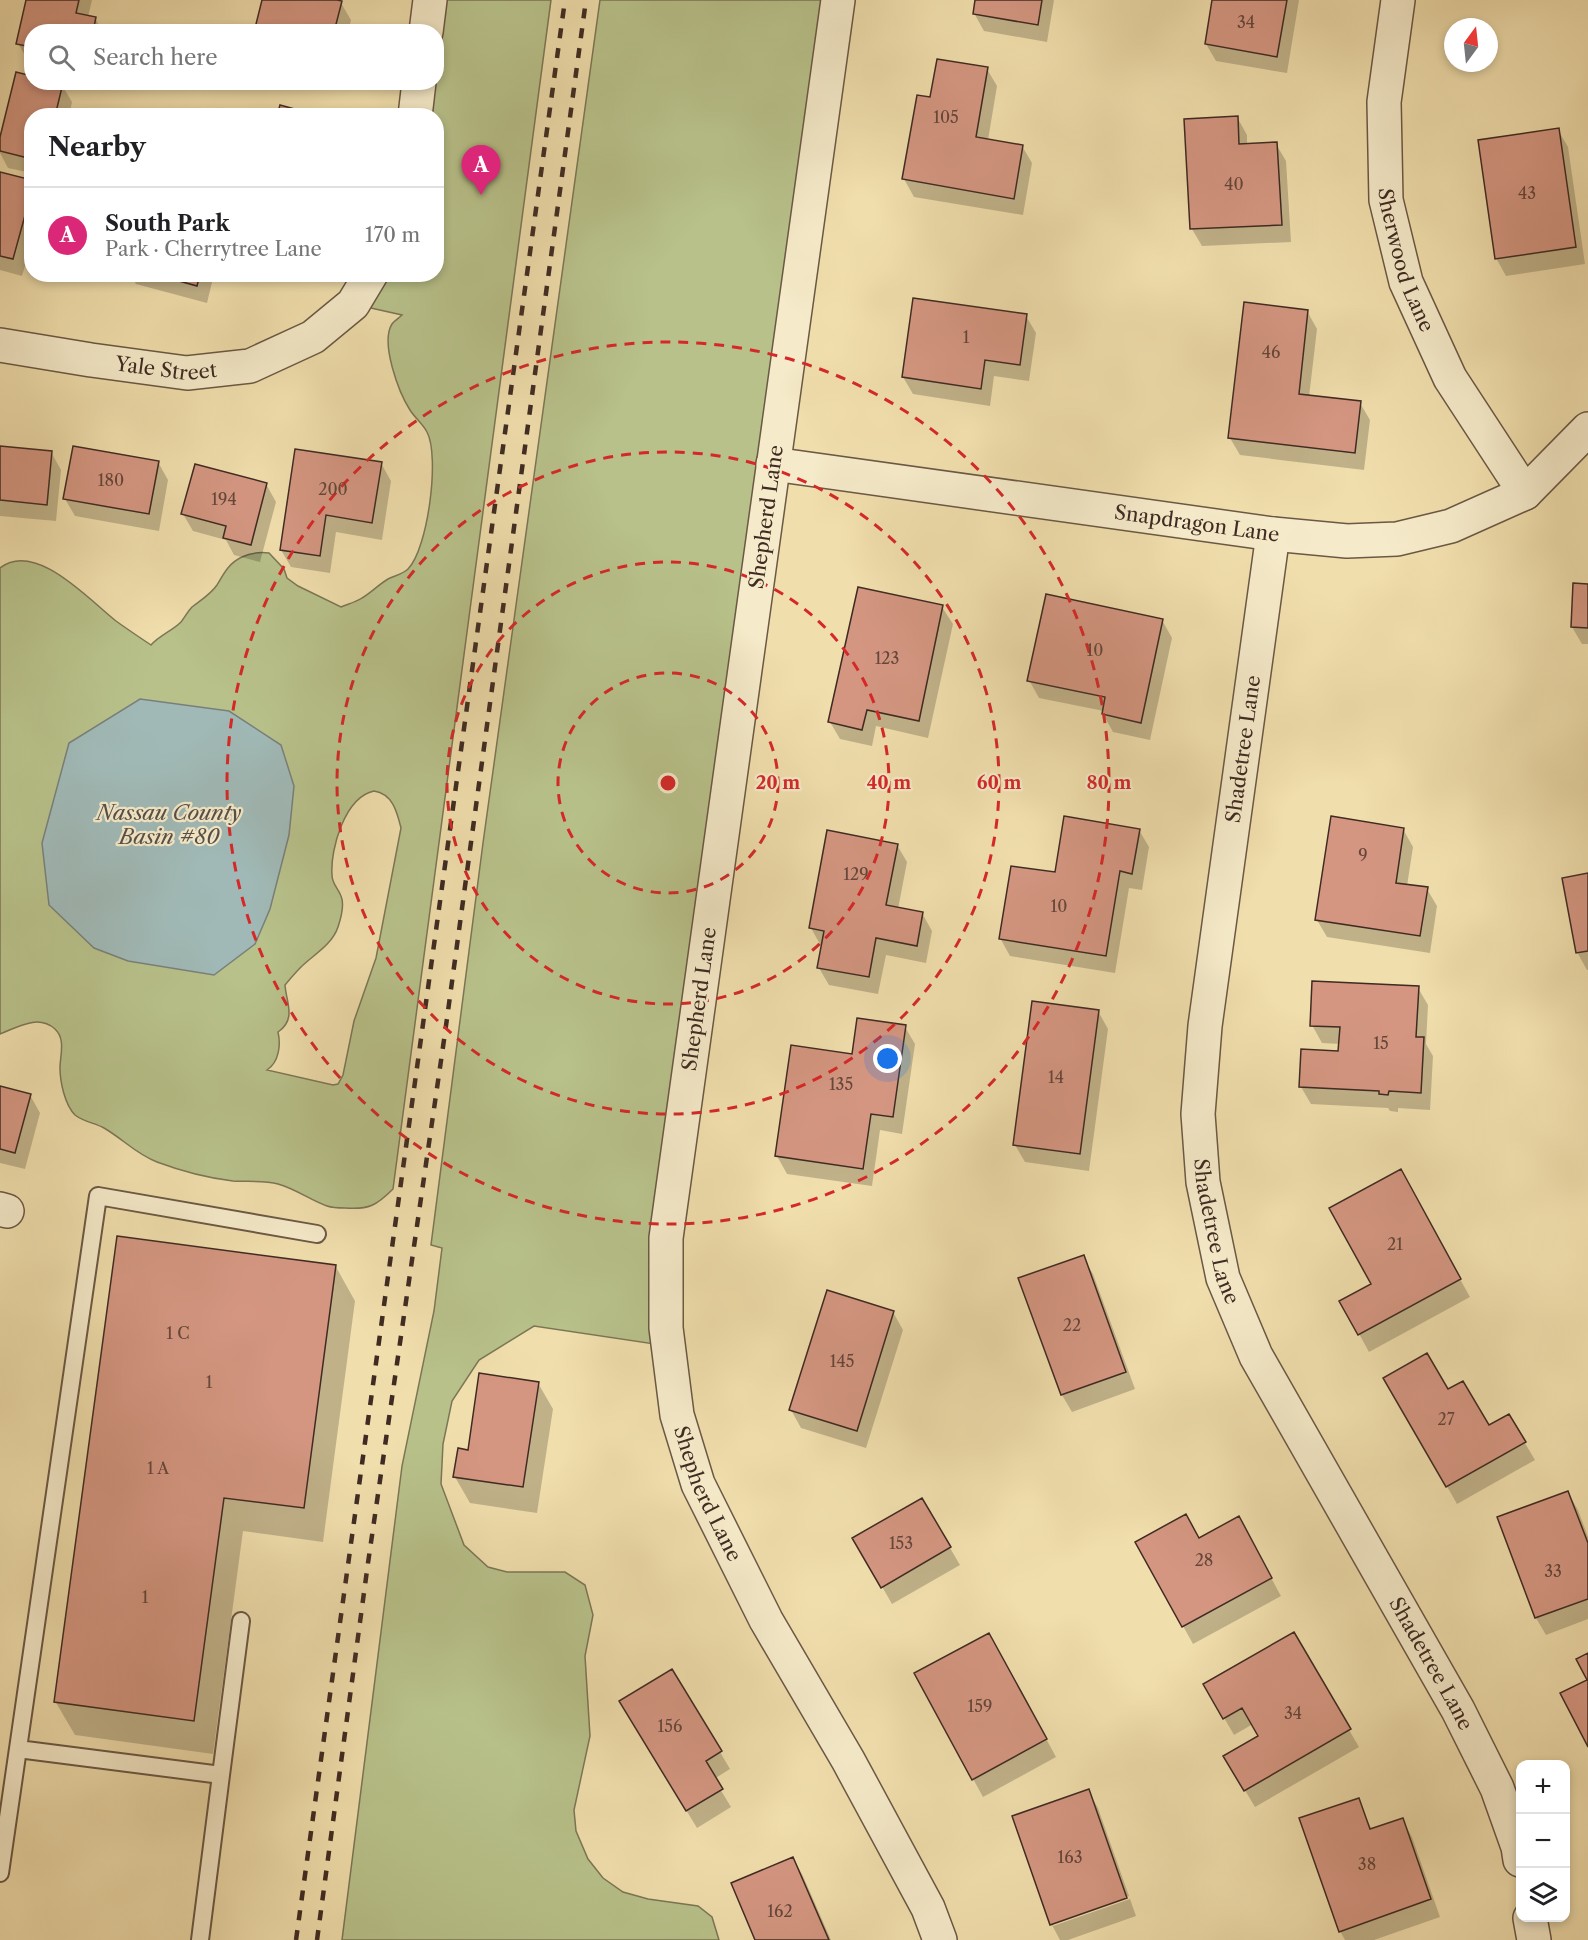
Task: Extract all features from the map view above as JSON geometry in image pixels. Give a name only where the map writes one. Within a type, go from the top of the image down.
[{"type":"street","points":[[427,24],[430,0]]},
{"type":"street","name":"Shepherd Lane","points":[[838,0],[666,1238],[666,1328],[677,1415],[698,1484],[766,1620],[848,1760],[928,1908],[940,1940]]},
{"type":"street","name":"Sherwood Lane","points":[[1398,0],[1384,102],[1386,200],[1406,282],[1450,378],[1525,493]]},
{"type":"street","points":[[416,108],[418,90]]},
{"type":"street","name":"Yale Street","points":[[0,345],[187,374],[250,366],[313,337],[352,304],[366,282]]},
{"type":"street","name":"Snapdragon Lane","points":[[773,464],[1273,534],[1347,541],[1397,539],[1451,526],[1525,493],[1588,429]]},
{"type":"street","name":"Shadetree Lane","points":[[1273,534],[1205,1026],[1198,1114],[1203,1182],[1223,1278],[1256,1356],[1458,1710],[1497,1788],[1516,1841]]},
{"type":"street","points":[[1531,1922],[1534,1940]]},
{"type":"lane","points":[[0,1873],[98,1196],[317,1234]]},
{"type":"lane","points":[[200,1940],[241,1621]]},
{"type":"lane","points":[[18,1749],[221,1775]]},
{"type":"green space","points":[[430,0],[551,0],[393,1189],[377,1203],[367,1207],[336,1208],[321,1204],[278,1184],[214,1178],[149,1159],[104,1128],[78,1117],[71,1111],[62,1086],[60,1068],[62,1048],[55,1029],[42,1022],[35,1022],[0,1034],[0,568],[14,561],[30,562],[46,567],[62,576],[116,621],[151,645],[181,622],[192,607],[212,591],[230,565],[237,559],[248,555],[269,553],[284,569],[287,578],[298,586],[341,607],[360,599],[388,579],[408,569],[421,543],[430,502],[431,444],[427,432],[410,410],[392,368],[388,343],[389,332],[392,324],[402,315],[353,304],[367,282],[444,282],[444,108],[416,108],[418,90],[444,90],[444,24],[434,24]],"holes":[[[374,791],[386,796],[393,805],[401,828],[376,958],[354,1021],[343,1075],[338,1084],[333,1085],[267,1070],[277,1058],[278,1032],[284,1027],[289,1016],[285,985],[327,944],[339,923],[343,903],[333,881],[332,864],[341,826],[347,813],[364,795]]]},
{"type":"green space","points":[[600,0],[837,0],[661,1345],[534,1326],[479,1360],[452,1401],[443,1444],[441,1484],[464,1545],[488,1567],[507,1572],[565,1572],[585,1585],[593,1615],[585,1656],[590,1736],[574,1810],[576,1831],[588,1859],[603,1878],[623,1892],[648,1899],[698,1906],[712,1917],[719,1940],[342,1940],[402,1466],[434,1311],[442,1248],[431,1245],[483,843]]},
{"type":"water","name":"Nassau County Basin #80","points":[[140,699],[229,711],[281,745],[294,786],[289,835],[270,909],[255,944],[214,975],[128,961],[94,948],[49,905],[42,843],[69,743]]},
{"type":"building","points":[[26,0],[79,0],[76,13],[96,17],[95,24],[24,24],[24,46],[16,44]]},
{"type":"building","points":[[262,0],[342,1],[336,24],[256,24]]},
{"type":"building","points":[[975,0],[1042,0],[1038,25],[973,14]]},
{"type":"building","points":[[1212,0],[1287,0],[1277,57],[1205,44]]},
{"type":"building","points":[[937,59],[988,67],[976,137],[1023,145],[1014,199],[902,179],[917,95],[930,97]]},
{"type":"building","points":[[16,72],[24,74],[24,90],[61,90],[57,108],[24,108],[24,157],[0,151],[0,137]]},
{"type":"building","points":[[1238,116],[1239,144],[1277,142],[1282,225],[1190,229],[1184,119]]},
{"type":"building","points":[[1559,128],[1576,247],[1495,259],[1478,140]]},
{"type":"building","points":[[0,172],[24,178],[24,219],[13,259],[0,256]]},
{"type":"building","points":[[183,282],[198,282],[197,286]]},
{"type":"building","points":[[913,298],[1027,314],[1020,365],[985,360],[981,389],[902,377]]},
{"type":"building","points":[[1244,302],[1308,310],[1299,394],[1361,401],[1355,453],[1228,438]]},
{"type":"building","points":[[0,446],[52,451],[47,505],[0,500]]},
{"type":"building","points":[[73,446],[159,461],[149,514],[63,499]]},
{"type":"building","points":[[295,449],[382,462],[372,523],[326,515],[320,556],[280,550]]},
{"type":"building","points":[[195,464],[267,483],[251,545],[223,538],[226,526],[181,514]]},
{"type":"building","points":[[1573,583],[1588,584],[1588,628],[1571,627]]},
{"type":"building","points":[[858,587],[943,605],[919,721],[867,710],[862,730],[828,722]]},
{"type":"building","points":[[1046,594],[1163,619],[1141,723],[1102,714],[1105,697],[1027,681]]},
{"type":"building","points":[[1064,816],[1140,829],[1132,874],[1120,871],[1106,956],[999,939],[1011,866],[1055,872]]},
{"type":"building","points":[[1331,816],[1404,828],[1396,883],[1428,887],[1420,936],[1315,920]]},
{"type":"building","points":[[827,830],[898,844],[886,905],[923,912],[917,946],[876,938],[869,977],[817,968],[824,931],[809,928]]},
{"type":"building","points":[[1588,873],[1588,951],[1576,953],[1562,878]]},
{"type":"building","points":[[1312,981],[1419,986],[1416,1037],[1424,1037],[1421,1093],[1389,1091],[1388,1095],[1379,1094],[1379,1091],[1299,1087],[1301,1049],[1338,1051],[1340,1027],[1310,1026]]},
{"type":"building","points":[[1032,1001],[1099,1010],[1080,1154],[1013,1145]]},
{"type":"building","points":[[857,1018],[906,1025],[893,1117],[871,1114],[863,1169],[775,1156],[791,1045],[852,1054]]},
{"type":"building","points":[[0,1086],[31,1094],[15,1153],[0,1149]]},
{"type":"building","points":[[1401,1169],[1461,1279],[1358,1335],[1339,1301],[1371,1284],[1329,1208]]},
{"type":"building","points":[[117,1236],[336,1265],[304,1508],[224,1498],[194,1721],[54,1702]]},
{"type":"building","points":[[1084,1255],[1126,1372],[1061,1395],[1018,1278]]},
{"type":"building","points":[[827,1290],[894,1311],[857,1431],[789,1410]]},
{"type":"building","points":[[1427,1353],[1448,1389],[1463,1381],[1489,1425],[1509,1414],[1526,1442],[1446,1487],[1383,1378]]},
{"type":"building","points":[[479,1373],[539,1382],[523,1487],[453,1477],[458,1448],[468,1450]]},
{"type":"building","points":[[1568,1491],[1588,1543],[1588,1599],[1535,1618],[1497,1517]]},
{"type":"building","points":[[922,1498],[951,1547],[881,1588],[852,1538]]},
{"type":"building","points":[[1186,1514],[1199,1538],[1239,1516],[1272,1578],[1182,1627],[1135,1542]]},
{"type":"building","points":[[1294,1632],[1351,1729],[1244,1791],[1223,1756],[1258,1736],[1242,1708],[1223,1719],[1203,1684]]},
{"type":"building","points":[[989,1633],[1047,1739],[972,1780],[914,1673]]},
{"type":"building","points":[[1588,1653],[1588,1747],[1560,1693],[1587,1680],[1576,1659]]},
{"type":"building","points":[[672,1669],[722,1751],[706,1761],[723,1789],[686,1811],[619,1701]]},
{"type":"building","points":[[1089,1789],[1127,1898],[1050,1925],[1012,1816]]},
{"type":"building","points":[[1359,1798],[1370,1829],[1403,1818],[1431,1899],[1339,1932],[1299,1818]]},
{"type":"building","points":[[793,1857],[829,1940],[755,1940],[731,1883]]},
{"type":"railway","points":[[296,1940],[565,0]]},
{"type":"railway","points":[[317,1940],[368,1563],[445,1033],[586,0]]},
{"type":"place","name":"South Park","points":[[481,195]]}]
